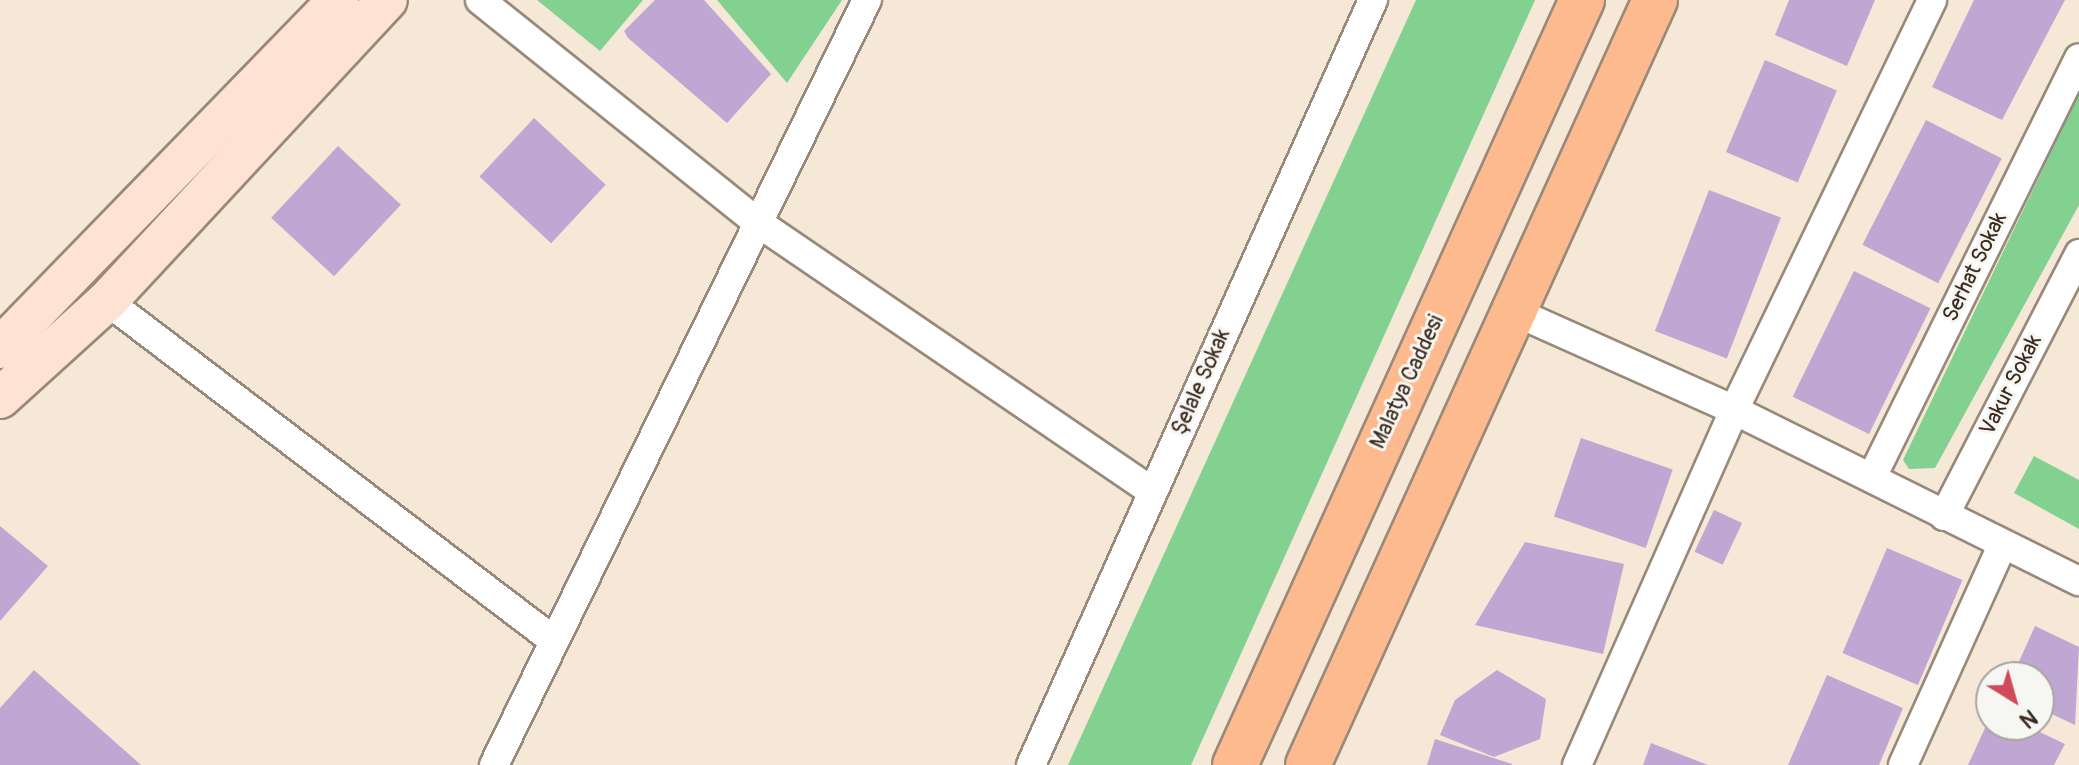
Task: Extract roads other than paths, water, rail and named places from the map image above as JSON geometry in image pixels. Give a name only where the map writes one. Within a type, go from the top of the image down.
[{"type":"highway","name":"Malatya Caddesi","points":[[1235,765],[1582,0]]},
{"type":"highway","points":[[1308,765],[1655,0]]},
{"type":"street","points":[[0,348],[338,0]]},
{"type":"street","points":[[0,398],[107,301],[387,0]]},
{"type":"street","points":[[480,0],[760,224],[1152,491]]},
{"type":"street","points":[[494,765],[867,0]]},
{"type":"street","name":"Şelale Sokak","points":[[1031,765],[1373,0]]},
{"type":"street","points":[[1577,765],[1734,410],[1932,0]]},
{"type":"street","name":"Serhat Sokak","points":[[1872,477],[2079,58]]},
{"type":"street","name":"Vakur Sokak","points":[[1944,516],[2079,254]]},
{"type":"street","points":[[107,301],[553,640]]},
{"type":"street","points":[[1513,311],[1734,410],[1872,477],[2002,546],[2079,581]]},
{"type":"street","points":[[1903,765],[2002,546]]}]
